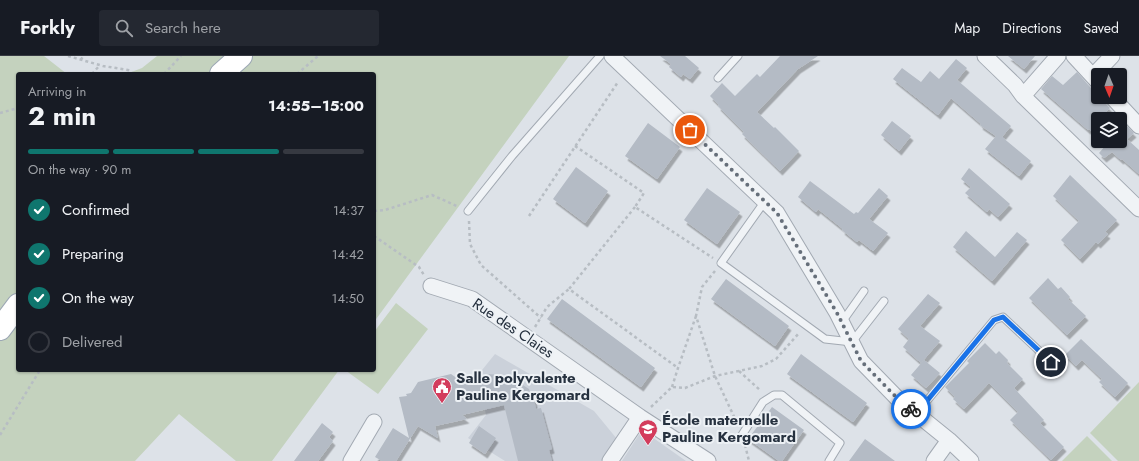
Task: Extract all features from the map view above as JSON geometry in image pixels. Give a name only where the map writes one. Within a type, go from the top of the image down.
[{"type":"main road","points":[[223,72],[241,56]]},
{"type":"main road","points":[[0,329],[16,308]]},
{"type":"street","points":[[612,56],[777,213],[841,322],[861,361],[897,398],[949,440],[971,461]]},
{"type":"street","points":[[985,56],[1015,85],[1023,96],[1139,209]]},
{"type":"street","points":[[1023,96],[1058,56]]},
{"type":"street","points":[[1074,56],[1091,75]]},
{"type":"street","points":[[1103,68],[1112,56]]},
{"type":"street","points":[[1119,104],[1139,126]]},
{"type":"street","name":"Rue des Claies","points":[[431,286],[472,299],[640,417],[708,461]]},
{"type":"street","points":[[610,461],[640,417]]},
{"type":"street","points":[[351,461],[374,422]]},
{"type":"street","points":[[934,461],[949,440]]},
{"type":"lane","points":[[468,211],[512,156],[600,56]]},
{"type":"lane","points":[[718,78],[738,56]]},
{"type":"lane","points":[[765,201],[721,263],[825,339],[852,342],[884,301]]},
{"type":"lane","points":[[841,322],[864,291]]},
{"type":"lane","points":[[916,414],[994,320],[1003,317],[1051,362]]},
{"type":"lane","points":[[742,435],[763,402],[774,395],[782,395],[840,442],[829,461]]},
{"type":"path","points":[[68,56],[101,65],[128,70],[130,72]]},
{"type":"path","points":[[81,60],[83,56]]},
{"type":"path","points":[[166,72],[181,56]]},
{"type":"path","points":[[299,72],[318,56]]},
{"type":"path","points":[[94,72],[101,65]]},
{"type":"path","points":[[529,216],[615,86],[627,71]]},
{"type":"path","points":[[0,114],[16,109]]},
{"type":"path","points":[[528,338],[547,307],[569,289],[635,207],[644,193],[575,146]]},
{"type":"path","points":[[376,211],[385,210],[432,195],[468,211],[470,244],[481,265],[541,318]]},
{"type":"path","points":[[635,207],[721,263],[702,287],[696,316],[672,387],[640,417]]},
{"type":"path","points":[[376,237],[419,267],[431,286]]},
{"type":"path","points":[[569,289],[678,368]]},
{"type":"path","points":[[696,316],[715,376],[742,435],[749,461]]},
{"type":"path","points":[[672,387],[685,388],[715,376],[762,366],[776,359],[806,325]]},
{"type":"path","points":[[739,371],[768,399]]},
{"type":"path","points":[[0,435],[39,372]]},
{"type":"shaded area","points":[[495,354],[594,411],[617,439],[601,461],[505,461],[468,438],[486,415],[478,375]]},
{"type":"shaded area","name":"École maternelle Pauline Kergomard","points":[[642,430],[686,461],[622,461]]},
{"type":"green space","points":[[0,56],[44,56],[64,72],[16,72],[16,372],[338,372],[272,461],[236,461],[179,414],[135,461],[0,461]]},
{"type":"green space","points":[[157,56],[569,56],[376,319],[376,72],[131,72],[142,68]]},
{"type":"green space","points":[[396,303],[428,329],[378,394],[348,372],[376,372],[376,329]]},
{"type":"green space","points":[[1139,382],[1139,461],[1118,461],[1090,433]]},
{"type":"green space","points":[[1087,436],[1112,461],[1062,461]]},
{"type":"building","points":[[660,56],[685,56],[699,68],[690,79],[683,74],[681,77],[669,67],[671,64]]},
{"type":"building","points":[[780,56],[818,56],[798,69],[757,112],[774,128],[775,127],[799,151],[780,171],[742,134],[744,132],[710,96],[722,83],[735,96],[757,74],[760,77]]},
{"type":"building","points":[[1008,56],[1035,56],[1024,69]]},
{"type":"building","points":[[956,59],[967,68],[957,80],[1011,126],[1002,137],[1031,161],[1019,176],[985,149],[996,136],[980,125],[981,124],[951,98],[938,115],[893,79],[902,68],[921,82],[930,71],[939,79]]},
{"type":"building","points":[[1077,72],[1091,88],[1091,104],[1106,104],[1110,108],[1106,112],[1091,112],[1091,131],[1041,89],[1052,76],[1063,85]]},
{"type":"building","points":[[892,121],[911,136],[899,151],[881,135]]},
{"type":"building","points":[[648,123],[680,147],[657,179],[625,156]]},
{"type":"building","points":[[1127,126],[1134,133],[1127,139]]},
{"type":"building","points":[[1127,139],[1139,150],[1139,174],[1112,152],[1104,158],[1099,153],[1103,148],[1127,148]]},
{"type":"building","points":[[576,167],[608,191],[585,223],[553,199]]},
{"type":"building","points":[[969,168],[1010,204],[998,217],[989,209],[987,212],[965,193],[971,187],[961,179]]},
{"type":"building","points":[[1070,175],[1117,220],[1105,232],[1108,234],[1098,244],[1096,242],[1080,259],[1061,240],[1079,221],[1053,196]]},
{"type":"building","points":[[810,181],[854,214],[856,212],[858,213],[879,188],[888,196],[869,219],[888,233],[873,251],[859,240],[857,242],[818,209],[816,212],[798,197]]},
{"type":"building","points":[[707,188],[740,212],[717,244],[684,220]]},
{"type":"building","points":[[966,231],[995,257],[1017,232],[1027,240],[992,281],[953,247]]},
{"type":"building","points":[[1048,278],[1058,289],[1061,287],[1070,297],[1068,299],[1086,316],[1067,335],[1029,298]]},
{"type":"building","points":[[726,279],[789,326],[775,346],[711,299]]},
{"type":"building","points":[[928,294],[940,303],[920,326],[940,341],[921,363],[903,347],[909,339],[898,329]]},
{"type":"building","points":[[562,299],[655,368],[641,387],[547,319]]},
{"type":"building","points":[[1081,339],[1128,383],[1115,397],[1099,382],[1102,379],[1082,360],[1076,366],[1065,355]]},
{"type":"building","points":[[985,343],[996,354],[999,351],[1008,360],[1007,363],[1023,379],[1014,388],[1044,420],[1040,423],[1064,447],[1051,460],[1010,420],[1018,412],[989,383],[964,409],[953,399],[955,397],[945,387],[969,363],[967,361]]},
{"type":"building","points":[[801,354],[867,403],[853,422],[787,374]]},
{"type":"building","points":[[924,360],[940,373],[926,388],[911,375]]},
{"type":"building","points":[[451,374],[458,379],[486,374],[502,375],[512,378],[529,389],[531,395],[533,394],[536,409],[541,408],[552,449],[549,450],[552,461],[518,461],[504,405],[462,415],[467,419],[435,426],[438,438],[418,426],[396,461],[382,461],[375,457],[393,428],[409,438],[399,397],[407,396],[406,394],[411,393],[418,382]]},
{"type":"building","points":[[772,407],[804,430],[782,461],[779,461],[748,439]]},
{"type":"building","points":[[322,423],[333,432],[329,437],[333,441],[318,461],[294,461]]},
{"type":"building","points":[[479,426],[496,438],[485,454],[469,443]]},
{"type":"building","points":[[865,439],[895,461],[849,461]]},
{"type":"way so far","points":[[690,130],[777,213],[837,313],[861,361],[897,398],[911,409]]},
{"type":"place","name":"Salle polyvalente Pauline Kergomard","points":[[442,404]]},
{"type":"place","name":"École maternelle Pauline Kergomard","points":[[648,446]]},
{"type":"route","points":[[911,409],[916,414],[994,320],[1003,317],[1051,362]]}]
